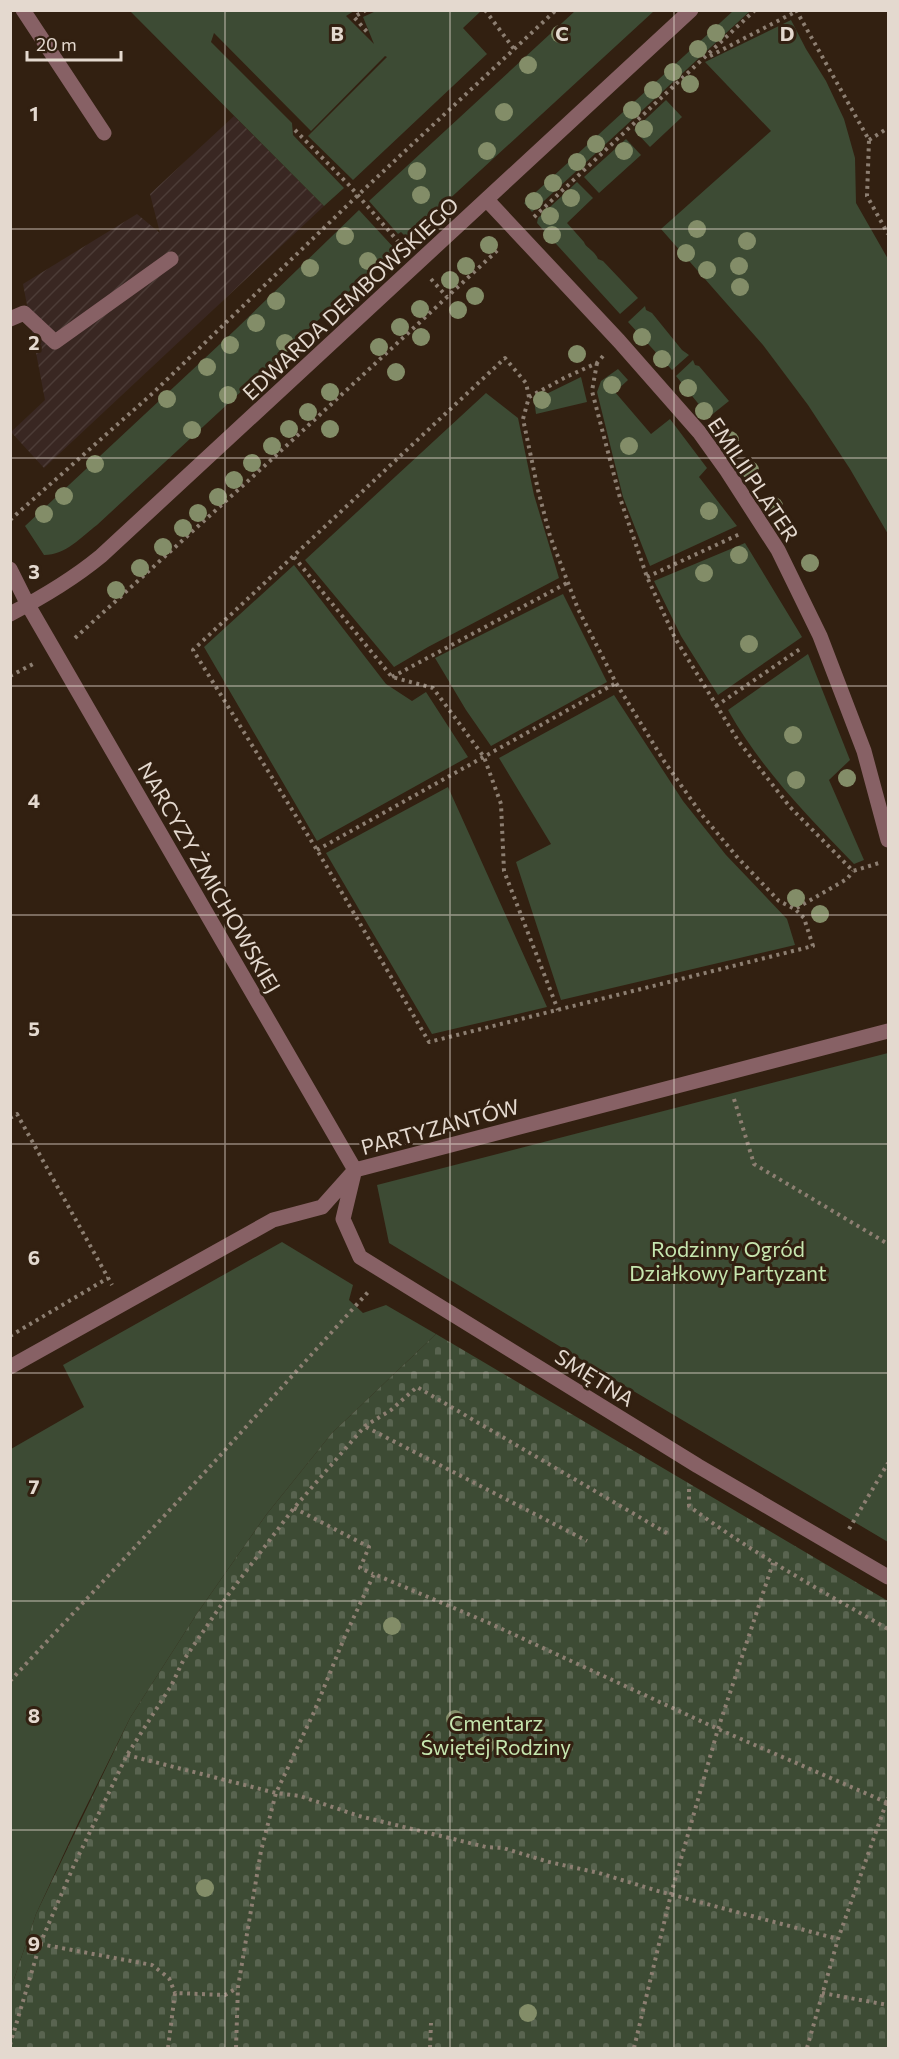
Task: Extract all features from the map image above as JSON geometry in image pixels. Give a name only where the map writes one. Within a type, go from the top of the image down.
[{"type":"street","points":[[23,10],[104,133]]},
{"type":"street","name":"EDWARDA DEMBOWSKIEGO","points":[[10,614],[82,572],[101,556],[691,10]]},
{"type":"street","name":"EMILII PLATER","points":[[487,200],[620,341],[699,432],[728,471],[778,550],[820,636],[864,751],[888,840]]},
{"type":"street","points":[[10,319],[24,313],[55,342],[171,259]]},
{"type":"street","name":"NARCYZY ŻMICHOWSKIEJ","points":[[10,569],[28,605],[355,1170]]},
{"type":"street","name":"PARTYZANTÓW","points":[[10,1367],[273,1220],[322,1207],[355,1170],[888,1031]]},
{"type":"street","name":"SMĘTNA","points":[[355,1170],[343,1219],[360,1257],[710,1473],[888,1577]]},
{"type":"path","points":[[366,10],[354,17],[368,33]]},
{"type":"path","points":[[485,10],[514,49]]},
{"type":"path","points":[[10,520],[154,392],[357,196],[556,10]]},
{"type":"path","points":[[536,215],[755,10]]},
{"type":"path","points":[[704,59],[796,11],[869,140],[867,196],[888,234]]},
{"type":"path","points":[[869,140],[888,128]]},
{"type":"path","points":[[295,130],[405,249]]},
{"type":"path","points":[[74,639],[503,246]]},
{"type":"path","points":[[431,279],[447,297]]},
{"type":"path","points":[[529,398],[597,363],[620,341]]},
{"type":"path","points":[[505,358],[526,383],[529,398],[524,420],[550,536],[567,583],[616,683],[663,760],[702,815],[738,858],[779,901],[795,909],[804,918],[813,946],[429,1042],[317,850],[193,650],[505,358]]},
{"type":"path","points":[[597,363],[592,391],[620,498],[647,577],[675,638],[739,742],[790,807],[854,871]]},
{"type":"path","points":[[647,577],[761,524]]},
{"type":"path","points":[[294,557],[392,677],[433,688],[484,757],[501,804],[504,871],[558,1010]]},
{"type":"path","points":[[392,677],[567,583]]},
{"type":"path","points":[[716,706],[820,636]]},
{"type":"path","points":[[317,850],[616,683]]},
{"type":"path","points":[[795,909],[847,879],[854,871],[881,862]]},
{"type":"path","points":[[734,1100],[754,1164],[888,1244]]},
{"type":"path","points":[[10,1118],[17,1114],[122,1304]]},
{"type":"path","points":[[10,1681],[302,1367],[357,1307],[385,1272]]},
{"type":"path","points":[[10,1336],[108,1278]]},
{"type":"path","points":[[10,2045],[40,1944],[74,1865],[127,1755],[171,1686],[183,1661],[222,1604],[294,1508],[365,1426],[391,1410],[417,1387],[670,1535]]},
{"type":"path","points":[[365,1426],[587,1541]]},
{"type":"path","points":[[837,1547],[888,1463]]},
{"type":"path","points":[[689,1506],[773,1563],[888,1629]]},
{"type":"path","points":[[294,1508],[369,1547],[360,1568],[489,1623],[718,1729],[888,1801],[838,1939],[807,2049]]},
{"type":"path","points":[[634,2049],[671,1894],[718,1729],[773,1563]]},
{"type":"path","points":[[236,2049],[238,1988],[261,1851],[276,1793],[374,1574]]},
{"type":"path","points":[[127,1755],[276,1793],[300,1796],[359,1816],[486,1847],[503,1848],[549,1862],[600,1873],[838,1939]]},
{"type":"path","points":[[40,1944],[152,1965],[169,1978],[175,1993],[168,2049]]},
{"type":"path","points":[[175,1993],[225,1995],[238,1988]]},
{"type":"path","points":[[822,1993],[888,2005]]},
{"type":"path","points":[[429,2049],[432,2023]]},
{"type":"shaded area","points":[[234,116],[324,206],[44,468],[11,432],[45,400],[23,284],[137,214],[160,233],[150,194]]},
{"type":"green space","points":[[130,11],[354,11],[346,16],[374,44],[363,17],[376,11],[481,11],[463,28],[487,54],[353,180],[308,136],[387,57],[385,56],[311,131],[214,33],[211,42],[292,123],[293,135],[344,188],[324,206]]},
{"type":"green space","points":[[575,11],[654,11],[407,238],[401,232],[398,234],[369,201]]},
{"type":"green space","points":[[733,11],[750,11],[532,212],[524,203]]},
{"type":"green space","points":[[791,20],[826,81],[844,119],[855,158],[856,203],[888,259],[888,534],[850,469],[808,405],[763,345],[661,229],[771,131],[705,62]]},
{"type":"green space","points":[[666,100],[682,117],[650,147],[634,130]]},
{"type":"green space","points":[[626,139],[641,155],[599,193],[584,177]]},
{"type":"green space","points":[[577,182],[593,198],[567,223],[598,259],[603,261],[638,298],[620,314],[537,223],[538,218]]},
{"type":"green space","points":[[359,210],[395,249],[97,525],[66,549],[44,555],[25,526],[235,330]]},
{"type":"green space","points":[[645,306],[646,310],[652,313],[682,350],[689,355],[672,370],[628,322]]},
{"type":"green space","points":[[693,360],[729,401],[709,417],[676,376]]},
{"type":"green space","points":[[618,369],[628,380],[615,392],[651,434],[670,419],[707,468],[699,477],[737,526],[650,566],[623,497],[597,392],[601,381]]},
{"type":"green space","points":[[581,377],[587,402],[536,414],[534,400]]},
{"type":"green space","points":[[486,393],[518,418],[534,495],[559,578],[394,667],[305,560]]},
{"type":"green space","points":[[745,543],[802,637],[718,695],[681,636],[654,581]]},
{"type":"green space","points":[[294,565],[386,684],[412,701],[426,692],[468,757],[317,841],[204,647]]},
{"type":"green space","points":[[563,594],[607,682],[491,746],[435,658]]},
{"type":"green space","points":[[808,654],[850,760],[829,780],[864,860],[854,864],[770,772],[728,710]]},
{"type":"green space","points":[[614,695],[683,801],[726,855],[787,919],[795,945],[561,1000],[516,862],[551,844],[499,758]]},
{"type":"green space","points":[[448,787],[547,1007],[432,1034],[326,853]]},
{"type":"green space","name":"Rodzinny Ogród Działkowy Partyzant","points":[[888,1053],[888,1542],[389,1243],[377,1185]]},
{"type":"green space","points":[[282,1242],[353,1285],[349,1300],[363,1313],[386,1305],[436,1334],[332,1433],[266,1515],[196,1615],[130,1718],[36,1914],[11,1988],[11,1449],[84,1407],[63,1365]]},
{"type":"green space","name":"Cmentarz Świętej Rodziny","points":[[436,1334],[888,1601],[888,2048],[11,2048],[11,1988],[36,1914],[130,1718],[196,1615],[266,1515],[332,1433]]}]
